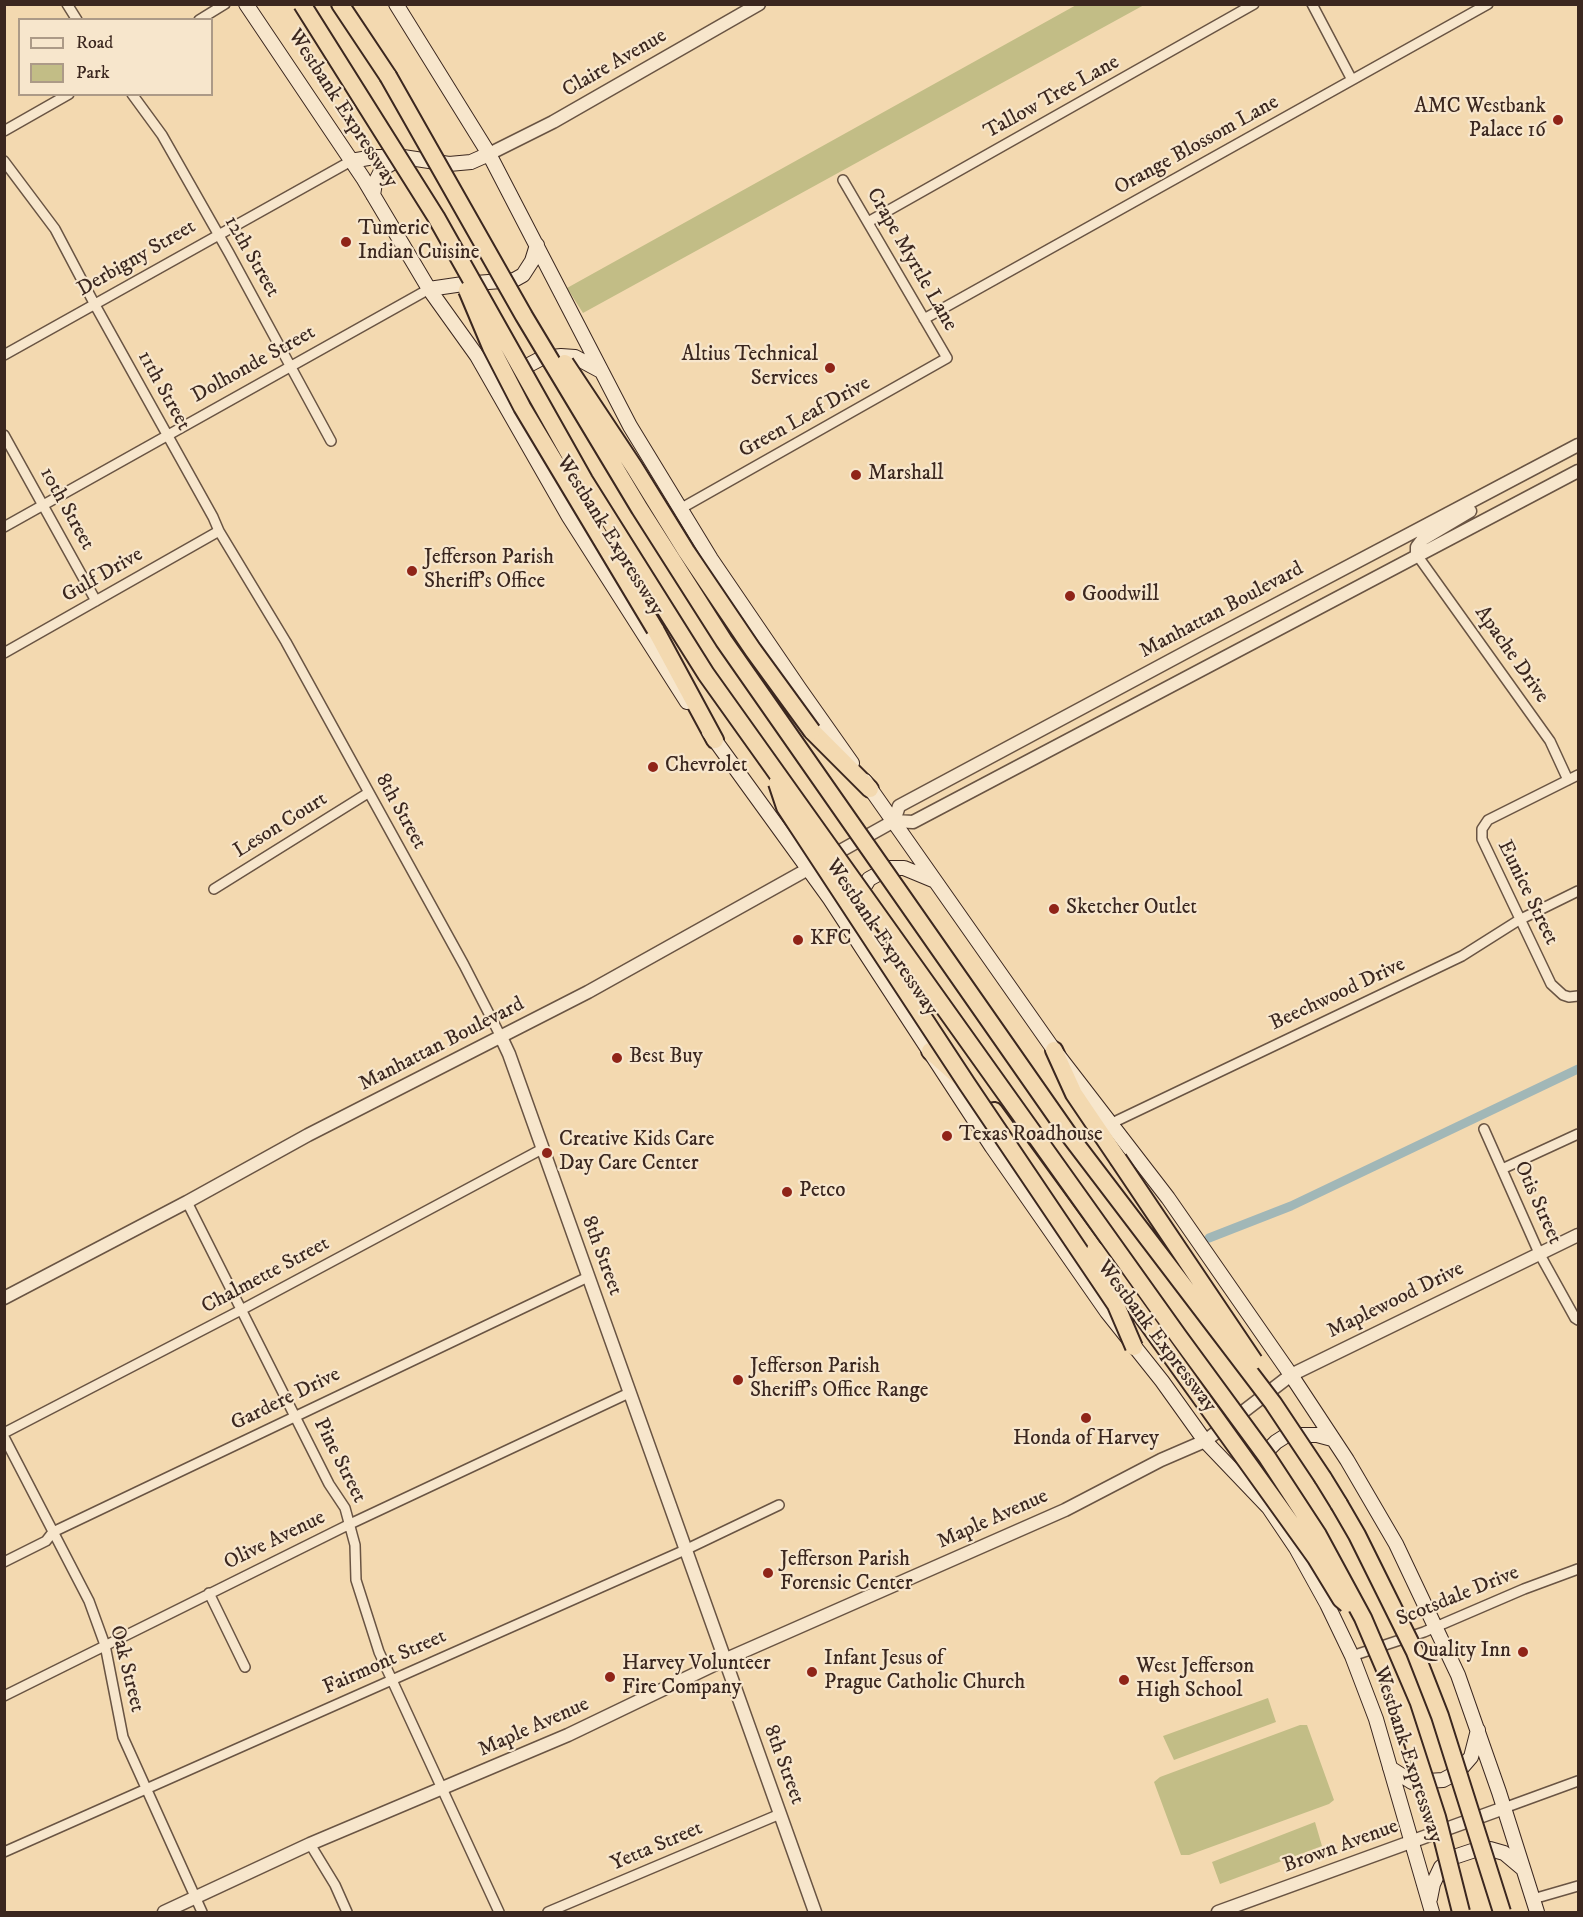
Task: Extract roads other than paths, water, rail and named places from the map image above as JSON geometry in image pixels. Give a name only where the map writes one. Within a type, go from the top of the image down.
[{"type":"highway","name":"Westbank Expressway","points":[[302,4],[436,217],[584,480],[705,674],[1267,1457],[1318,1535],[1363,1618],[1391,1681],[1417,1750],[1461,1912]]},
{"type":"highway","name":"Westbank Expressway","points":[[340,4],[388,76],[525,316],[640,509],[724,641],[1069,1135],[1273,1403],[1323,1478],[1357,1535],[1415,1652],[1440,1716],[1502,1912]]},
{"type":"highway","points":[[350,4],[388,76]]},
{"type":"highway","points":[[436,217],[491,347],[522,407],[655,629],[715,740]]},
{"type":"highway","points":[[525,316],[543,332],[634,467],[686,551],[753,650],[812,731],[870,789]]},
{"type":"highway","points":[[772,767],[784,807],[1116,1305],[1134,1347]]},
{"type":"highway","points":[[1054,1050],[1074,1094],[1104,1127],[1300,1430],[1323,1478]]},
{"type":"highway","points":[[930,1051],[989,1104],[1316,1558],[1341,1599],[1363,1618]]},
{"type":"main road","name":"Westbank Expressway","points":[[246,4],[373,195],[429,289],[477,356],[585,542],[673,681],[850,929],[992,1147],[1075,1268],[1205,1440],[1269,1508],[1296,1548],[1352,1656],[1376,1719],[1431,1907]]},
{"type":"main road","points":[[396,4],[489,154],[630,426],[680,509],[799,688],[1054,1050]]},
{"type":"main road","points":[[351,161],[374,157],[403,157],[449,164],[471,162],[489,154]]},
{"type":"main road","points":[[373,195],[375,183],[382,169],[403,157]]},
{"type":"main road","points":[[429,289],[514,280],[523,275],[532,261],[537,245]]},
{"type":"main road","points":[[513,418],[512,392],[517,374],[523,368],[542,358],[561,356],[575,357],[601,371]]},
{"type":"main road","points":[[850,929],[859,894],[864,884],[875,874],[898,867],[912,870],[933,880]]},
{"type":"main road","points":[[1104,1127],[1168,1198],[1291,1375],[1347,1460],[1396,1544],[1458,1675],[1537,1912]]},
{"type":"main road","points":[[1259,1498],[1257,1471],[1261,1457],[1276,1442],[1287,1435],[1317,1435],[1332,1439]]},
{"type":"main road","points":[[1390,1768],[1412,1782],[1443,1780],[1458,1772],[1471,1757],[1478,1730]]},
{"type":"main road","points":[[1431,1907],[1435,1878],[1443,1864],[1454,1857],[1475,1850],[1490,1849],[1504,1854],[1524,1870]]},
{"type":"street","points":[[67,4],[76,18]]},
{"type":"street","points":[[202,18],[225,4]]},
{"type":"street","name":"Claire Avenue","points":[[489,154],[553,122],[759,4]]},
{"type":"street","name":"Tallow Tree Lane","points":[[868,222],[1254,4]]},
{"type":"street","points":[[1312,4],[1352,80]]},
{"type":"street","name":"Orange Blossom Lane","points":[[924,319],[1488,4]]},
{"type":"street","points":[[4,131],[65,96]]},
{"type":"street","name":"12th Street","points":[[133,96],[162,135],[331,441]]},
{"type":"street","name":"11th Street","points":[[4,161],[55,230],[219,531],[286,642]]},
{"type":"street","name":"Derbigny Street","points":[[4,355],[351,161]]},
{"type":"street","name":"Crape Myrtle Lane","points":[[843,180],[947,358]]},
{"type":"street","name":"Dolhonde Street","points":[[4,527],[429,289]]},
{"type":"street","name":"Green Leaf Drive","points":[[680,509],[947,358]]},
{"type":"street","name":"10th Street","points":[[4,435],[96,601]]},
{"type":"street","name":"Manhattan Boulevard","points":[[894,821],[899,806],[1578,445]]},
{"type":"street","points":[[1529,497],[1532,489],[1578,462]]},
{"type":"street","name":"Manhattan Boulevard","points":[[4,1298],[187,1202],[308,1135],[588,992],[894,821],[912,822],[1578,471]]},
{"type":"street","points":[[1417,555],[1417,547],[1423,539],[1470,511],[1476,500]]},
{"type":"street","name":"Gulf Drive","points":[[4,653],[219,531]]},
{"type":"street","name":"Apache Drive","points":[[1417,555],[1550,741],[1568,780]]},
{"type":"street","points":[[1297,619],[1301,612],[1310,605],[1355,580],[1358,562]]},
{"type":"street","name":"8th Street","points":[[286,642],[464,965],[509,1053],[815,1912]]},
{"type":"street","points":[[979,787],[981,777],[1002,765],[1009,748]]},
{"type":"street","points":[[1568,780],[1578,775]]},
{"type":"street","name":"Eunice Street","points":[[1568,780],[1488,820],[1482,834],[1484,844],[1551,984],[1563,995],[1578,996]]},
{"type":"street","name":"Leson Court","points":[[214,889],[368,793]]},
{"type":"street","name":"Beechwood Drive","points":[[1104,1127],[1462,956],[1519,920],[1578,891]]},
{"type":"street","name":"Otis Street","points":[[1484,1129],[1539,1253],[1578,1320]]},
{"type":"street","points":[[1502,1168],[1578,1134]]},
{"type":"street","name":"Chalmette Street","points":[[4,1435],[542,1149]]},
{"type":"street","name":"Pine Street","points":[[187,1202],[243,1309],[329,1484],[345,1508],[355,1545],[356,1580],[379,1652],[499,1912]]},
{"type":"street","name":"Maplewood Drive","points":[[1239,1414],[1291,1375],[1578,1235]]},
{"type":"street","name":"Gardere Drive","points":[[4,1562],[46,1541],[53,1532],[588,1277]]},
{"type":"street","name":"Olive Avenue","points":[[4,1696],[350,1524],[629,1392]]},
{"type":"street","name":"Maple Avenue","points":[[164,1912],[310,1844],[568,1735],[724,1660],[1065,1510],[1205,1440],[1239,1414]]},
{"type":"street","name":"Oak Street","points":[[4,1435],[89,1601],[105,1645],[123,1737],[202,1912]]},
{"type":"street","name":"Fairmont Street","points":[[4,1852],[685,1550],[779,1505]]},
{"type":"street","name":"Scotsdale Drive","points":[[1352,1656],[1435,1627],[1578,1569]]},
{"type":"street","points":[[209,1593],[245,1667]]},
{"type":"street","name":"Brown Avenue","points":[[1218,1912],[1578,1781]]},
{"type":"street","name":"Yetta Street","points":[[548,1912],[780,1814]]},
{"type":"street","points":[[310,1844],[335,1885],[347,1912]]},
{"type":"street","points":[[1533,1899],[1578,1886]]},
{"type":"waterway","points":[[1209,1238],[1291,1206],[1578,1069]]},
{"type":"place","name":"AMC Westbank Palace 16","points":[[1558,120]]},
{"type":"place","name":"Tumeric Indian Cuisine","points":[[346,242]]},
{"type":"place","name":"Altius Technical Services","points":[[830,368]]},
{"type":"place","name":"Marshall","points":[[856,475]]},
{"type":"place","name":"Jefferson Parish Sheriff's Office","points":[[412,571]]},
{"type":"place","name":"Goodwill","points":[[1070,596]]},
{"type":"place","name":"Chevrolet","points":[[653,767]]},
{"type":"place","name":"Sketcher Outlet","points":[[1054,909]]},
{"type":"place","name":"KFC","points":[[798,940]]},
{"type":"place","name":"Best Buy","points":[[617,1058]]},
{"type":"place","name":"Texas Roadhouse","points":[[947,1136]]},
{"type":"place","name":"Creative Kids Care Day Care Center","points":[[547,1153]]},
{"type":"place","name":"Petco","points":[[787,1192]]},
{"type":"place","name":"Jefferson Parish Sheriff's Office Range","points":[[738,1380]]},
{"type":"place","name":"Honda of Harvey","points":[[1086,1418]]},
{"type":"place","name":"Jefferson Parish Forensic Center","points":[[768,1573]]},
{"type":"place","name":"Quality Inn","points":[[1523,1652]]},
{"type":"place","name":"Infant Jesus of Prague Catholic Church","points":[[812,1672]]},
{"type":"place","name":"Harvey Volunteer Fire Company","points":[[610,1677]]},
{"type":"place","name":"West Jefferson High School","points":[[1124,1680]]}]
